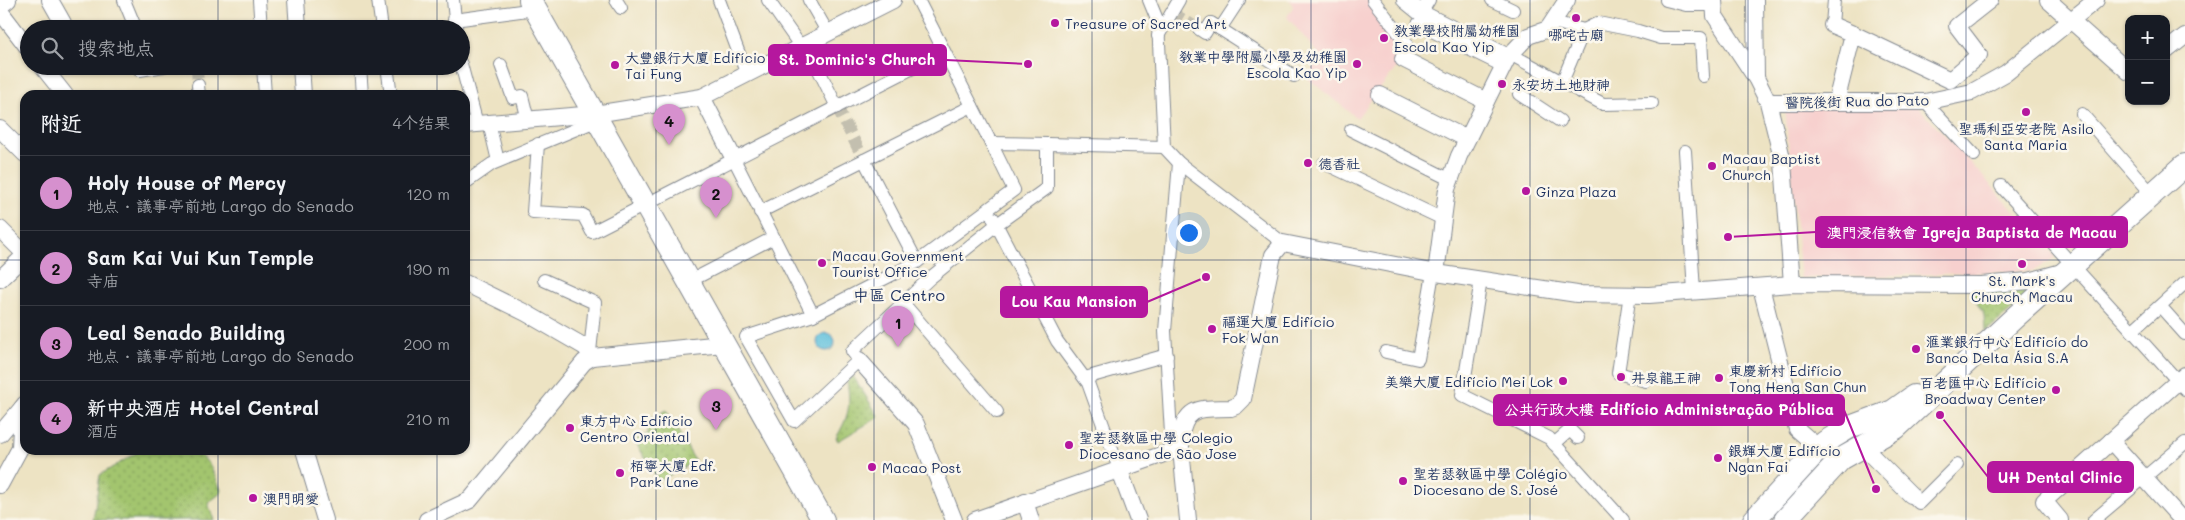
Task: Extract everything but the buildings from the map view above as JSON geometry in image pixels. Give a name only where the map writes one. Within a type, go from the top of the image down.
[{"type":"main road","points":[[536,3],[596,117],[822,520]]},
{"type":"main road","points":[[1785,520],[1841,459],[1896,428],[2013,319],[2185,164]]},
{"type":"main road","points":[[1754,520],[1822,444],[1850,427],[1893,411],[2013,319]]},
{"type":"street","points":[[0,6],[8,0]]},
{"type":"street","points":[[50,0],[61,20]]},
{"type":"street","points":[[124,0],[132,20]]},
{"type":"street","points":[[259,0],[260,20]]},
{"type":"street","points":[[296,0],[297,20]]},
{"type":"street","points":[[378,0],[381,20]]},
{"type":"street","points":[[453,0],[455,20]]},
{"type":"street","points":[[719,0],[747,75]]},
{"type":"street","points":[[768,0],[804,45],[837,106]]},
{"type":"street","points":[[810,0],[828,33]]},
{"type":"street","points":[[477,124],[596,117],[702,97],[893,0]]},
{"type":"street","points":[[859,360],[794,421],[746,337],[813,315],[917,262],[1014,190],[918,0]]},
{"type":"street","points":[[1150,0],[1158,22],[1164,147],[1179,163],[1282,243],[1434,273],[1577,294],[1630,294],[1792,284],[1971,286],[2029,281],[2069,268]]},
{"type":"street","points":[[1158,36],[1179,0]]},
{"type":"street","points":[[1220,29],[1239,0]]},
{"type":"street","points":[[1373,0],[1406,42]]},
{"type":"street","points":[[1405,0],[1505,58],[1562,82],[1603,104],[1652,103]]},
{"type":"street","points":[[1492,0],[1513,10]]},
{"type":"street","points":[[1386,352],[1418,359],[1447,189],[1467,139],[1505,58],[1528,36],[1548,29],[1567,0]]},
{"type":"street","points":[[1666,0],[1686,5],[1714,2],[1715,16],[1756,78],[1768,102],[1784,162],[1792,284]]},
{"type":"street","points":[[1755,0],[1756,78]]},
{"type":"street","points":[[1839,2],[1832,25],[1950,80],[1979,56],[1958,26],[1990,0]]},
{"type":"street","points":[[2048,0],[2125,68]]},
{"type":"street","name":"醫院後街 Rua do Pato","points":[[1768,102],[1925,102],[1962,95],[1986,85],[2006,73],[2096,0]]},
{"type":"street","points":[[470,20],[536,3]]},
{"type":"street","points":[[0,11],[20,37]]},
{"type":"street","points":[[1553,22],[1584,30]]},
{"type":"street","points":[[1199,29],[1205,33],[1211,23],[1294,76]]},
{"type":"street","points":[[1562,82],[1584,30],[1598,23],[1661,38],[1701,38],[1704,76]]},
{"type":"street","points":[[1836,102],[1853,34]]},
{"type":"street","points":[[2170,48],[2185,36]]},
{"type":"street","points":[[538,144],[533,212],[583,215],[592,232],[944,52]]},
{"type":"street","points":[[1403,59],[1486,101]]},
{"type":"street","points":[[501,64],[513,98],[522,96],[528,120]]},
{"type":"street","points":[[49,75],[61,90]]},
{"type":"street","points":[[264,75],[265,90]]},
{"type":"street","points":[[302,75],[303,90]]},
{"type":"street","points":[[361,75],[362,90]]},
{"type":"street","points":[[388,75],[390,90]]},
{"type":"street","points":[[464,75],[468,90]]},
{"type":"street","points":[[1519,94],[1560,121]]},
{"type":"street","points":[[1380,95],[1467,139]]},
{"type":"street","points":[[702,97],[813,315]]},
{"type":"street","points":[[470,98],[477,124],[498,161]]},
{"type":"street","points":[[1925,102],[1974,155]]},
{"type":"street","points":[[760,212],[972,106]]},
{"type":"street","points":[[2082,114],[2152,194]]},
{"type":"street","points":[[470,180],[498,161],[596,117]]},
{"type":"street","points":[[0,130],[20,149]]},
{"type":"street","points":[[1351,130],[1450,180]]},
{"type":"street","points":[[991,143],[1164,147]]},
{"type":"street","points":[[954,520],[916,424],[852,351],[930,278],[996,225],[1047,188],[1047,144]]},
{"type":"street","points":[[1685,151],[1694,291]]},
{"type":"street","points":[[864,160],[917,262]]},
{"type":"street","points":[[1179,163],[1165,331],[1176,450],[1186,498],[1188,520]]},
{"type":"street","points":[[1324,163],[1443,218]]},
{"type":"street","points":[[2001,186],[2048,239],[2069,268],[2096,292],[2183,382],[2111,441],[2044,501],[2060,520]]},
{"type":"street","points":[[988,209],[1057,341],[1085,378],[1138,520]]},
{"type":"street","points":[[0,230],[20,250]]},
{"type":"street","points":[[688,282],[773,238]]},
{"type":"street","points":[[1176,450],[1182,427],[1190,413],[1197,410],[1236,406],[1243,400],[1274,255],[1282,243]]},
{"type":"street","points":[[0,279],[20,260]]},
{"type":"street","points":[[544,280],[595,303],[591,355]]},
{"type":"street","points":[[1481,280],[1462,395],[1549,438],[1623,520]]},
{"type":"street","points":[[2132,331],[2185,283]]},
{"type":"street","points":[[470,285],[526,313],[585,347],[591,355]]},
{"type":"street","points":[[1760,287],[1797,429],[1812,442],[1822,444]]},
{"type":"street","points":[[1630,294],[1618,372],[1646,381]]},
{"type":"street","points":[[904,303],[996,412]]},
{"type":"street","points":[[2160,306],[2185,334]]},
{"type":"street","points":[[427,520],[470,500],[591,355],[723,344]]},
{"type":"street","points":[[1085,378],[1167,355]]},
{"type":"street","points":[[746,384],[766,372]]},
{"type":"street","points":[[0,434],[20,410]]},
{"type":"street","points":[[1554,444],[1570,430],[1578,438]]},
{"type":"street","points":[[2111,441],[2182,520]]},
{"type":"street","points":[[2094,520],[2185,443]]},
{"type":"street","points":[[1862,446],[1915,499],[1957,465]]},
{"type":"street","points":[[0,485],[20,450]]},
{"type":"street","points":[[975,520],[1176,450]]},
{"type":"street","points":[[305,455],[324,520]]},
{"type":"street","points":[[1025,502],[1031,520]]},
{"type":"shaded area","name":"教業中學附屬小學及幼稚園 Escola Kao Yip","points":[[1290,0],[1372,0],[1407,45],[1403,57],[1393,72],[1357,118],[1307,78],[1320,56],[1287,17],[1293,7]]},
{"type":"shaded area","points":[[1916,105],[2056,257],[2033,271],[1801,278],[1785,107]]},
{"type":"green space","points":[[2040,286],[1985,332],[1984,315],[1970,291]]},
{"type":"green space","points":[[853,376],[879,417],[838,441],[836,438],[848,411],[847,381]]},
{"type":"green space","points":[[666,410],[695,461],[659,481],[635,441],[649,433],[643,423]]},
{"type":"green space","points":[[133,455],[201,455],[210,465],[222,492],[208,503],[214,520],[93,520],[100,475]]},
{"type":"water","points":[[826,333],[832,336],[835,342],[832,348],[826,351],[820,348],[817,342],[820,336]]},
{"type":"tunnel","points":[[1172,13],[1199,29]]},
{"type":"tunnel","points":[[197,75],[198,85]]},
{"type":"tunnel","points":[[837,107],[864,160]]},
{"type":"place","name":"哪咤古廟","points":[[1576,18]]},
{"type":"place","name":"Treasure of Sacred Art","points":[[1055,23]]},
{"type":"place","name":"教業學校附屬幼稚園 Escola Kao Yip","points":[[1384,38]]},
{"type":"place","name":"St. Dominic's Church","points":[[1028,64]]},
{"type":"place","name":"教業中學附屬小學及幼稚園 Escola Kao Yip","points":[[1357,64]]},
{"type":"place","name":"大豐銀行大廈 Edifício Tai Fung","points":[[615,65]]},
{"type":"place","name":"永安坊土地財神","points":[[1502,84]]},
{"type":"place","name":"聖瑪利亞安老院 Asilo Santa Maria","points":[[2026,112]]},
{"type":"place","name":"新中央酒店 Hotel Central","points":[[669,145]]},
{"type":"place","name":"德香社","points":[[1308,163]]},
{"type":"place","name":"Macau Baptist Church","points":[[1712,166]]},
{"type":"place","name":"Ginza Plaza","points":[[1526,191]]},
{"type":"place","name":"Sam Kai Vui Kun Temple","points":[[716,218]]},
{"type":"place","name":"澳門浸信教會 Igreja Baptista de Macau","points":[[1728,237]]},
{"type":"place","name":"Macau Government Tourist Office","points":[[822,263]]},
{"type":"place","name":"St. Mark's Church, Macau","points":[[2022,264]]},
{"type":"place","name":"Lou Kau Mansion","points":[[1206,277]]},
{"type":"place","name":"福運大廈 Edifício Fok Wan","points":[[1212,329]]},
{"type":"place","name":"Holy House of Mercy","points":[[898,347]]},
{"type":"place","name":"滙業銀行中心 Edificío do Banco Delta Ásia S.A","points":[[1916,349]]},
{"type":"place","name":"井泉龍王神","points":[[1621,377]]},
{"type":"place","name":"東慶新村 Edifício Tong Heng San Chun","points":[[1719,378]]},
{"type":"place","name":"美樂大廈 Edifício Mei Lok","points":[[1563,381]]},
{"type":"place","name":"百老匯中心 Edifício Broadway Center","points":[[2056,390]]},
{"type":"place","name":"UH Dental Clinic","points":[[1940,415]]},
{"type":"place","name":"東方中心 Edifício Centro Oriental","points":[[570,428]]},
{"type":"place","name":"Leal Senado Building","points":[[716,430]]},
{"type":"place","name":"聖若瑟教區中學 Colegio Diocesano de São Jose","points":[[1069,445]]},
{"type":"place","name":"銀輝大廈 Edifício Ngan Fai","points":[[1718,458]]},
{"type":"place","name":"Macao Post","points":[[872,467]]},
{"type":"place","name":"栢寧大廈 Edf. Park Lane","points":[[620,473]]},
{"type":"place","name":"聖若瑟教區中學 Colégio Diocesano de S. José","points":[[1403,481]]},
{"type":"place","name":"公共行政大樓 Edifício Administração Pública","points":[[1876,489]]},
{"type":"place","name":"澳門明愛","points":[[253,498]]},
{"type":"district","name":"中區 Centro","points":[[899,294]]}]
